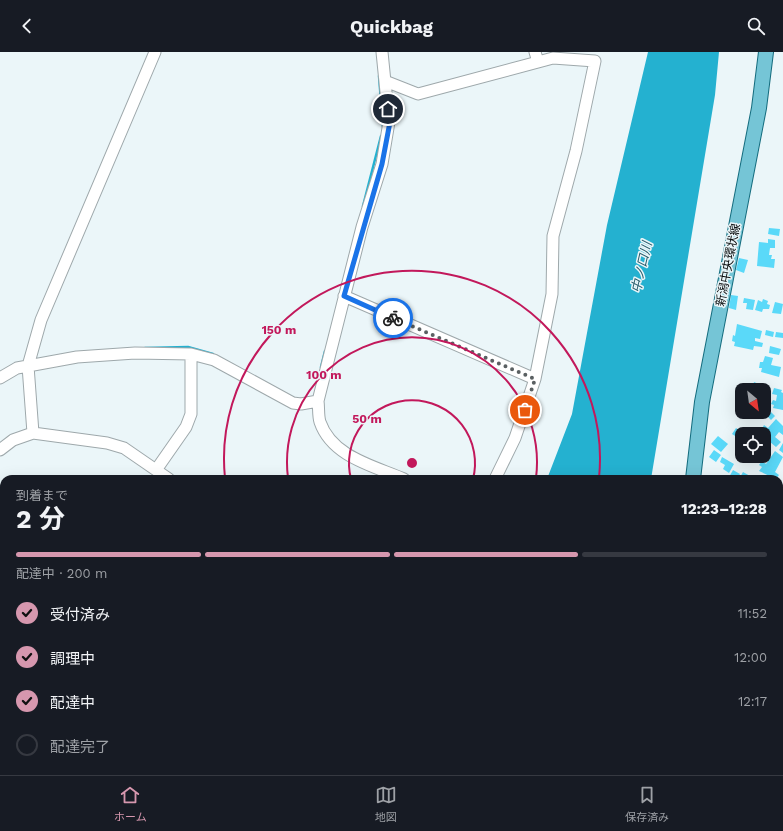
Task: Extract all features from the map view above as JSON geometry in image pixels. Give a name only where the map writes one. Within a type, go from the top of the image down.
[{"type":"main road","name":"新潟中央環状線","points":[[693,475],[702,402],[759,108],[766,52]]},
{"type":"street","points":[[33,433],[28,366],[41,320],[154,52]]},
{"type":"street","points":[[382,52],[390,122],[382,164],[344,296],[318,401],[320,422],[333,444],[344,452],[395,475]]},
{"type":"street","points":[[385,81],[418,94],[536,57],[595,61],[576,151],[552,236],[552,294],[535,379],[514,438],[497,475]]},
{"type":"street","points":[[344,296],[535,379]]},
{"type":"street","points":[[156,470],[186,427],[191,414],[191,354]]},
{"type":"street","points":[[0,378],[17,368],[77,357],[191,354],[214,360],[293,403],[301,404],[318,401]]},
{"type":"street","points":[[0,450],[13,440],[33,433],[107,443],[124,448],[163,475]]},
{"type":"water","name":"中ノ口川","points":[[648,52],[719,52],[715,95],[652,475],[549,475],[572,414],[607,225]]},
{"type":"building","points":[[769,228],[780,229],[779,236],[768,234]]},
{"type":"building","points":[[768,239],[775,240],[775,248],[770,248],[769,255],[772,255],[771,259],[775,259],[774,268],[757,266],[759,242],[768,243]]},
{"type":"building","points":[[739,258],[748,260],[744,273],[736,270]]},
{"type":"building","points":[[731,295],[738,296],[736,310],[729,308]]},
{"type":"building","points":[[744,298],[755,300],[753,310],[746,309],[747,303],[743,303]]},
{"type":"building","points":[[763,299],[768,301],[767,304],[770,305],[769,309],[763,309],[762,312],[755,310],[758,300],[762,302]]},
{"type":"building","points":[[775,302],[783,304],[781,314],[772,313]]},
{"type":"building","points":[[737,324],[762,331],[760,339],[755,338],[755,341],[763,343],[762,347],[754,346],[753,350],[734,346],[735,342],[732,341],[733,335],[735,336]]},
{"type":"building","points":[[766,330],[774,332],[773,337],[765,335]]},
{"type":"building","points":[[776,332],[783,333],[783,338],[775,337]]},
{"type":"building","points":[[770,346],[781,349],[779,355],[769,353]]},
{"type":"building","points":[[765,356],[773,358],[771,365],[781,367],[779,377],[761,372],[762,368],[759,368],[760,362],[763,362]]},
{"type":"building","points":[[774,388],[782,390],[783,410],[773,408],[774,405],[771,404],[773,400],[776,401],[777,395],[772,394]]},
{"type":"building","points":[[771,412],[775,416],[771,420],[770,419]]},
{"type":"building","points":[[776,419],[783,426],[783,435],[779,432],[775,437],[781,442],[776,447],[771,443],[771,427],[769,427]]},
{"type":"building","points":[[718,436],[728,444],[721,452],[711,444]]},
{"type":"building","points":[[783,443],[783,453],[779,450]]},
{"type":"building","points":[[714,450],[721,455],[716,462],[709,457]]},
{"type":"building","points":[[775,451],[783,457],[775,472],[779,475],[768,475],[759,471],[762,467],[759,465],[760,463],[771,463],[771,457]]},
{"type":"building","points":[[722,457],[734,464],[729,473],[723,469],[725,465],[720,462]]},
{"type":"building","points":[[733,470],[740,474],[739,475],[730,475]]},
{"type":"building","points":[[743,472],[748,475],[741,475]]},
{"type":"waterway","points":[[379,76],[383,127]]},
{"type":"waterway","points":[[363,206],[381,136]]},
{"type":"waterway","points":[[145,348],[188,347],[213,354]]},
{"type":"waterway","points":[[321,367],[325,351]]},
{"type":"way so far","points":[[393,318],[535,379],[525,410]]},
{"type":"route","points":[[388,109],[390,122],[382,164],[362,226],[344,296],[393,318]]}]
